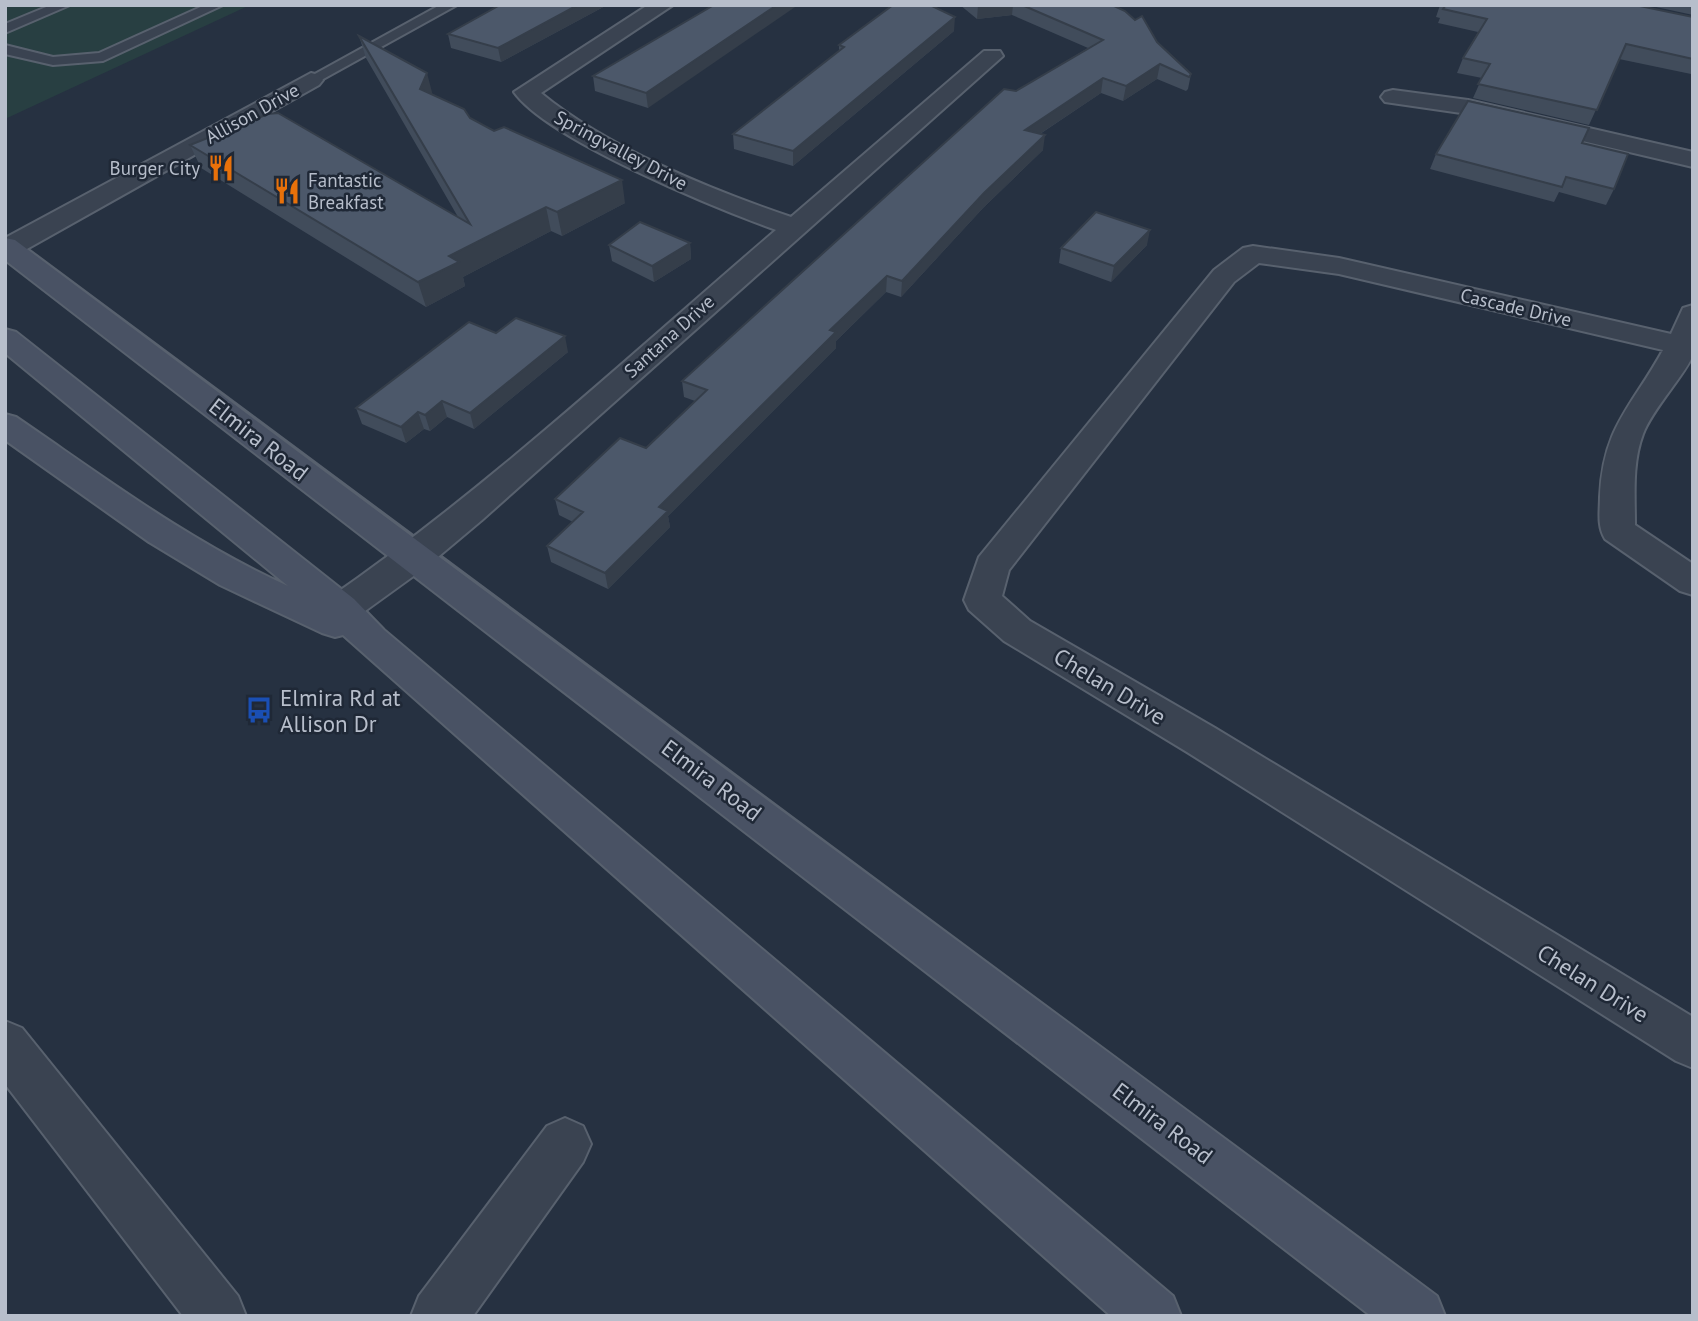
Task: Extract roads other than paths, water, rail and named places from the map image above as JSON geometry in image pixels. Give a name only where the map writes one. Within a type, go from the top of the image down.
[{"type":"main road","name":"Elmira Road","points":[[6,248],[413,558],[757,813],[1417,1316]]},
{"type":"main road","points":[[5,338],[356,625],[1153,1316]]},
{"type":"main road","points":[[5,425],[161,533],[233,576],[356,625]]},
{"type":"street","name":"Springvalley Drive","points":[[663,5],[526,92],[551,115],[657,172],[705,195],[793,227]]},
{"type":"street","name":"Santana Drive","points":[[356,625],[413,558],[470,512],[793,227],[992,56]]},
{"type":"street","name":"Allison Drive","points":[[6,248],[311,80]]},
{"type":"street","points":[[1392,97],[1468,107],[1693,160]]},
{"type":"street","name":"Chelan Drive","points":[[1339,266],[1253,254],[1224,276],[992,566],[982,600],[1017,631],[1201,740],[1693,1044]]},
{"type":"street","name":"Cascade Drive","points":[[1339,266],[1687,347]]},
{"type":"street","points":[[1693,314],[1687,347],[1631,425],[1618,476],[1617,530],[1693,582]]},
{"type":"street","points":[[5,1045],[218,1316]]},
{"type":"street","points":[[439,1316],[565,1144]]},
{"type":"lane","points":[[5,29],[62,5]]},
{"type":"lane","points":[[5,49],[49,62],[103,57],[216,5]]},
{"type":"lane","points":[[311,80],[450,5]]},
{"type":"place","name":"Burger City","points":[[221,168]]},
{"type":"place","name":"Fantastic Breakfast","points":[[287,191]]},
{"type":"place","name":"Elmira Rd at Allison Dr","points":[[259,710]]}]
